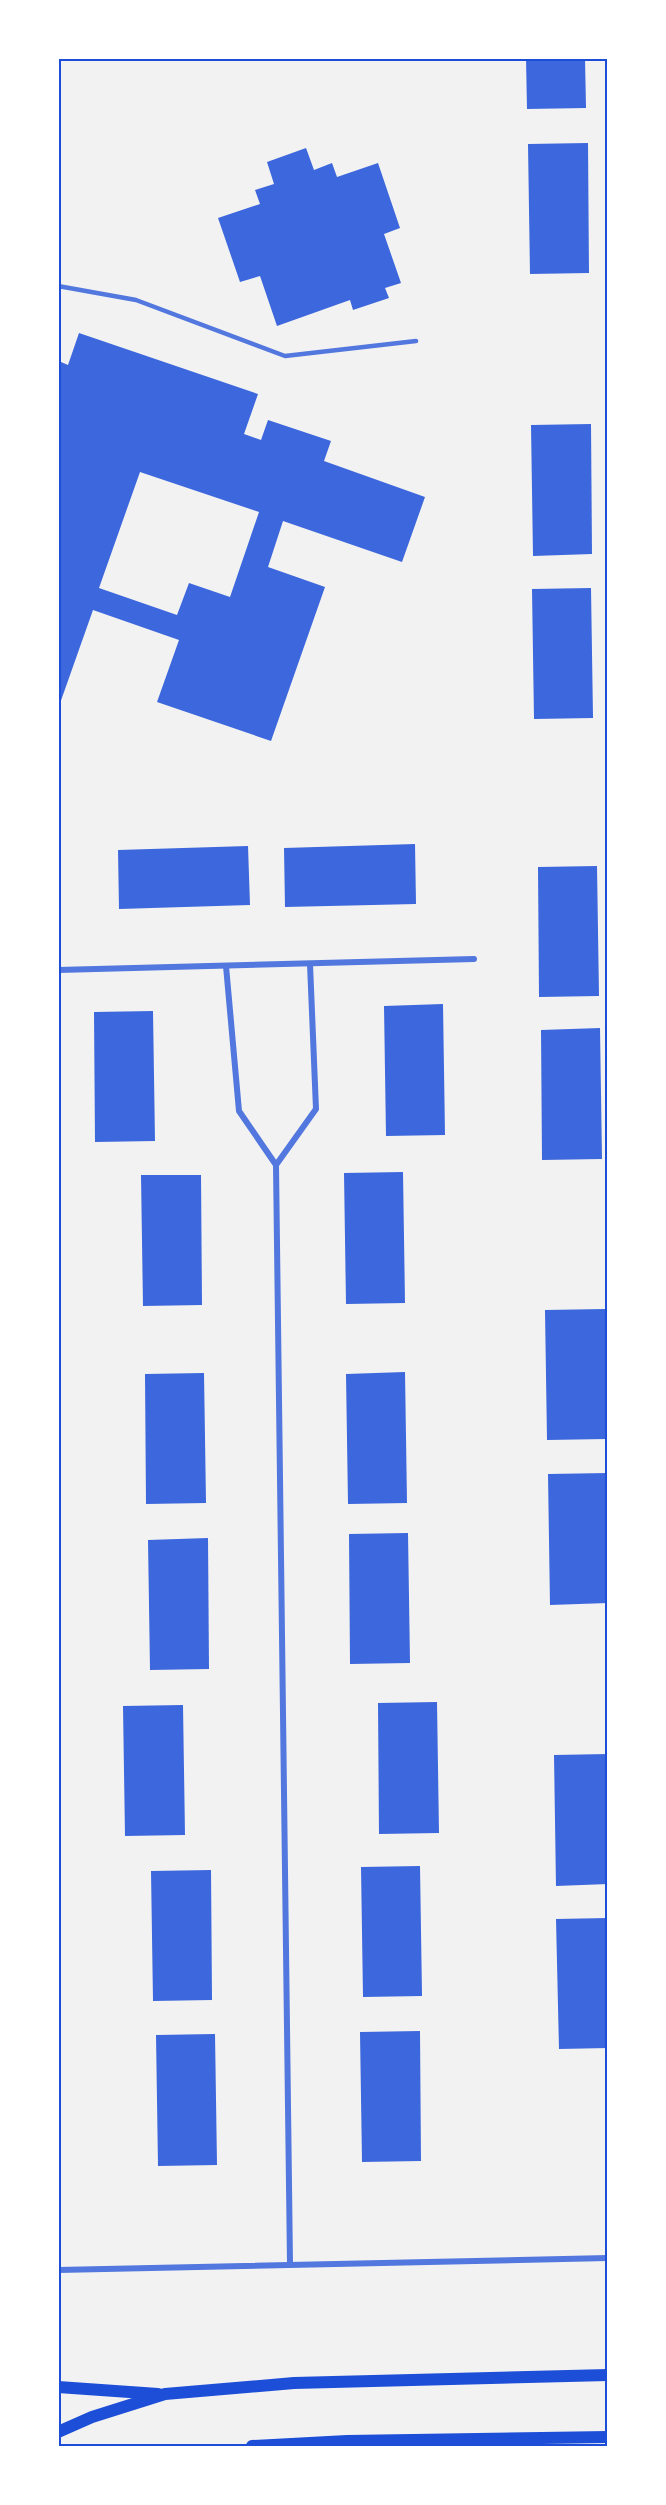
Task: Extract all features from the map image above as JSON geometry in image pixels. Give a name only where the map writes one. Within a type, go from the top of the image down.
[{"type":"main road","points":[[58,2387],[165,2394],[294,2383],[608,2375]]},
{"type":"main road","points":[[58,2432],[92,2417],[165,2394]]},
{"type":"main road","points":[[252,2446],[347,2440],[608,2437]]},
{"type":"street","points":[[58,970],[474,959]]},
{"type":"street","points":[[276,1165],[315,1109],[310,963]]},
{"type":"street","points":[[226,966],[239,1111],[276,1165],[290,2263]]},
{"type":"street","points":[[58,2270],[290,2263],[608,2258]]},
{"type":"lane","points":[[58,286],[136,300],[285,356],[416,341]]},
{"type":"building","points":[[526,58],[585,58],[586,108],[527,109]]},
{"type":"building","points":[[588,143],[589,273],[530,274],[528,144]]},
{"type":"building","points":[[306,148],[314,170],[332,163],[337,177],[378,163],[400,228],[384,234],[401,283],[385,288],[389,298],[353,310],[350,300],[277,326],[260,276],[240,282],[218,218],[260,204],[255,190],[274,184],[267,162]]},
{"type":"building","points":[[79,333],[258,394],[244,434],[261,440],[268,420],[331,441],[324,461],[425,497],[402,562],[283,521],[268,567],[325,587],[271,741],[157,702],[179,640],[93,610],[58,709],[58,370],[61,362],[68,365]],"holes":[[[140,472],[259,512],[230,597],[189,583],[177,615],[99,588]]]},
{"type":"building","points":[[591,424],[592,554],[533,556],[531,425]]},
{"type":"building","points":[[591,588],[593,718],[534,719],[532,589]]},
{"type":"building","points":[[415,844],[416,904],[285,907],[284,848]]},
{"type":"building","points":[[248,846],[250,905],[119,909],[118,850]]},
{"type":"building","points":[[597,866],[599,996],[539,997],[538,867]]},
{"type":"building","points":[[443,1004],[445,1135],[386,1136],[384,1006]]},
{"type":"building","points":[[153,1011],[155,1141],[95,1142],[94,1012]]},
{"type":"building","points":[[600,1028],[602,1159],[542,1160],[541,1030]]},
{"type":"building","points":[[403,1172],[405,1303],[346,1304],[344,1173]]},
{"type":"building","points":[[141,1175],[201,1175],[202,1305],[143,1306]]},
{"type":"building","points":[[605,1309],[606,1439],[547,1440],[545,1310]]},
{"type":"building","points":[[405,1372],[407,1503],[348,1504],[346,1374]]},
{"type":"building","points":[[204,1373],[206,1503],[146,1504],[145,1374]]},
{"type":"building","points":[[608,1473],[608,1603],[550,1605],[548,1474]]},
{"type":"building","points":[[408,1533],[410,1663],[350,1664],[349,1534]]},
{"type":"building","points":[[208,1538],[209,1669],[150,1670],[148,1540]]},
{"type":"building","points":[[437,1702],[439,1833],[379,1834],[378,1703]]},
{"type":"building","points":[[183,1705],[185,1835],[125,1836],[123,1706]]},
{"type":"building","points":[[608,1754],[608,1884],[556,1886],[554,1755]]},
{"type":"building","points":[[420,1866],[422,1996],[363,1997],[361,1867]]},
{"type":"building","points":[[211,1870],[212,2000],[153,2001],[151,1871]]},
{"type":"building","points":[[608,1918],[608,2048],[559,2049],[556,1919]]},
{"type":"building","points":[[420,2031],[421,2161],[362,2162],[360,2032]]},
{"type":"building","points":[[215,2034],[217,2165],[158,2166],[156,2035]]}]
